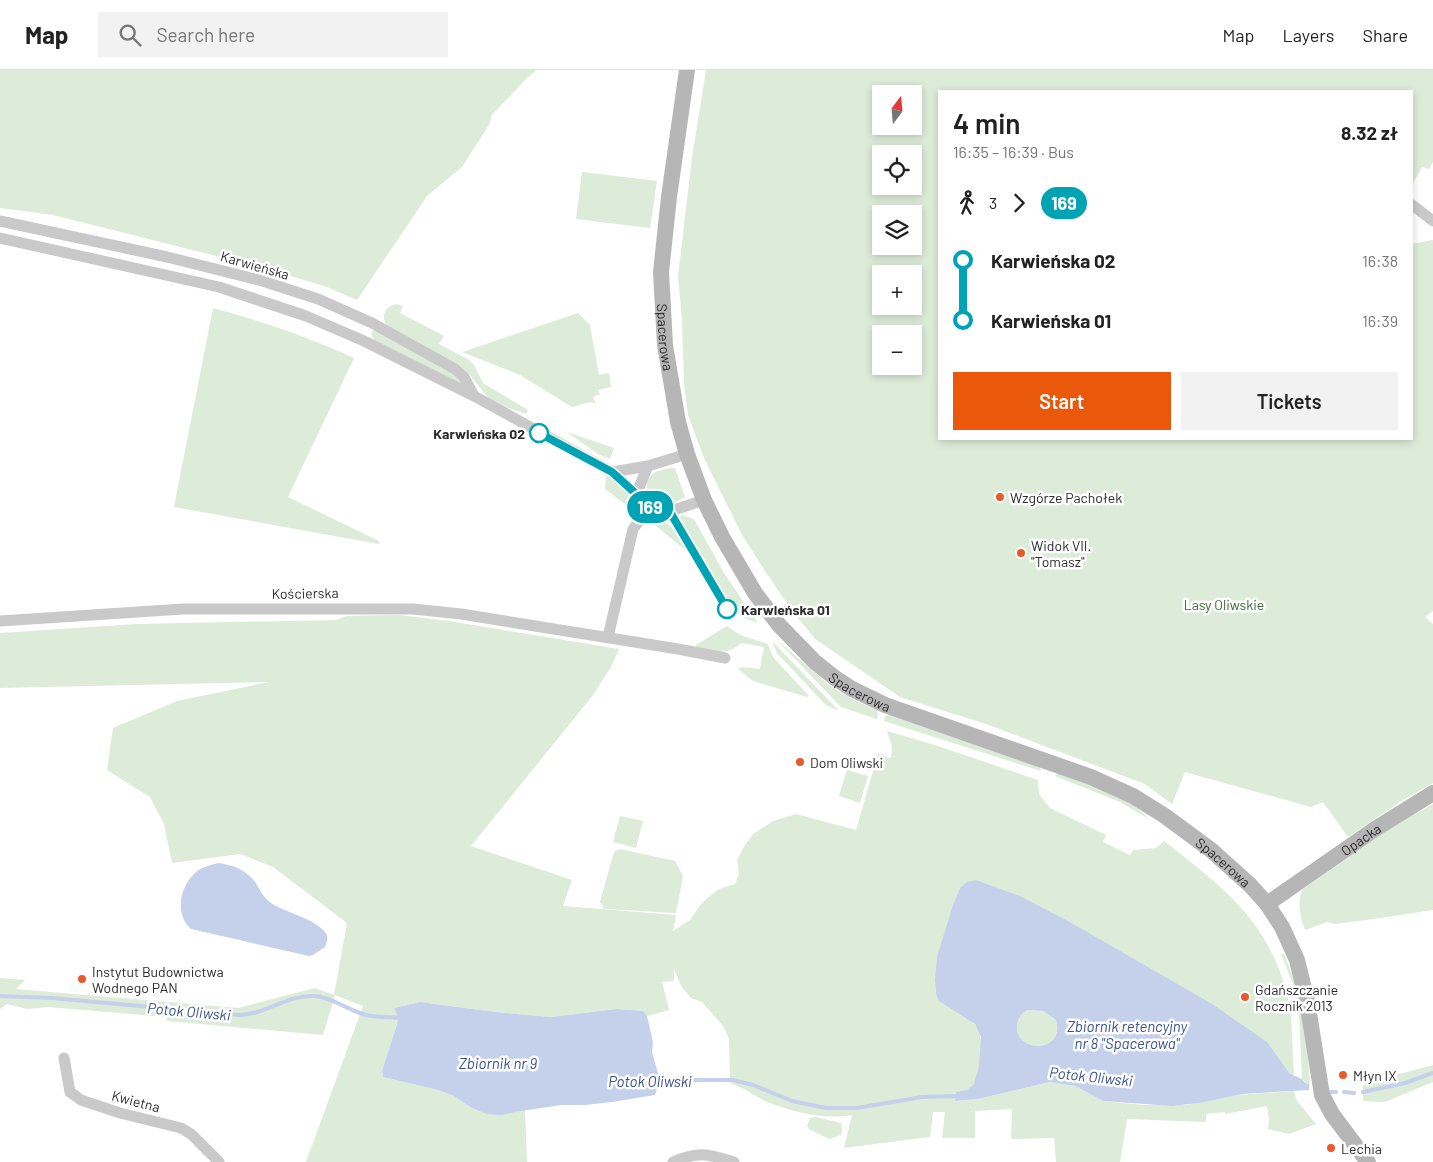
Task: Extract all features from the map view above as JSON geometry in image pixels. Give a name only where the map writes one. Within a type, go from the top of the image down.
[{"type":"main road","name":"Spacerowa","points":[[688,70],[668,197],[661,272],[665,346],[678,422],[687,454],[704,500],[722,537],[755,593],[779,625],[815,662],[852,689],[884,705],[1067,768],[1133,796],[1211,850],[1252,887],[1267,904],[1282,927],[1297,960],[1307,1001],[1322,1095],[1332,1114],[1368,1162]]},
{"type":"main road","name":"Opacka","points":[[1267,904],[1412,804],[1433,793]]},
{"type":"main road","points":[[1252,887],[1289,888]]},
{"type":"street","points":[[1413,206],[1433,221]]},
{"type":"street","name":"Karwieńska","points":[[0,222],[167,257],[259,280],[318,299],[372,324],[454,369],[464,377],[474,396]]},
{"type":"street","points":[[0,238],[219,287],[306,316],[364,341],[474,396],[612,472],[637,492],[656,512],[665,513],[704,500]]},
{"type":"street","points":[[612,472],[648,466],[687,454]]},
{"type":"street","points":[[637,492],[648,466]]},
{"type":"street","points":[[608,637],[633,529],[650,507]]},
{"type":"street","name":"Kościerska","points":[[0,621],[183,609],[413,609],[461,614],[608,637],[725,658]]},
{"type":"street","name":"Kwietna","points":[[64,1058],[70,1092],[80,1100],[120,1113],[181,1128],[191,1134],[219,1162]]},
{"type":"street","points":[[673,1162],[688,1155],[702,1154],[734,1162]]},
{"type":"green space","points":[[0,70],[537,70],[492,115],[489,125],[462,167],[427,196],[357,300],[327,287],[264,268],[53,215],[0,208]]},
{"type":"green space","name":"Lasy Oliwskie","points":[[706,70],[1433,70],[1433,162],[1429,169],[1422,167],[1413,183],[1413,90],[938,90],[938,440],[1413,440],[1413,244],[1433,240],[1433,611],[1425,617],[1433,624],[1433,783],[1403,800],[1348,837],[1323,802],[1311,807],[1185,772],[1172,804],[1145,784],[986,724],[900,697],[815,639],[793,612],[742,535],[704,458],[688,415],[684,384],[678,276],[692,158]]},
{"type":"green space","points":[[582,172],[657,181],[650,228],[576,219]]},
{"type":"green space","points":[[397,304],[403,306],[400,313],[444,336],[439,344],[469,360],[474,365],[483,383],[528,410],[526,414],[489,399],[470,375],[460,366],[389,328],[384,320],[384,313],[389,307]]},
{"type":"green space","points":[[213,308],[285,330],[354,358],[288,497],[379,541],[379,544],[174,507]]},
{"type":"green space","points":[[578,313],[590,325],[599,375],[609,373],[611,387],[598,390],[600,394],[593,397],[596,404],[591,402],[572,407],[520,375],[462,352]]},
{"type":"green space","points":[[375,330],[449,370],[463,382],[461,384],[374,340],[371,334]]},
{"type":"green space","points":[[567,432],[614,448],[610,459],[598,454]]},
{"type":"green space","points":[[675,468],[685,497],[666,505],[654,503],[647,490],[650,477],[660,470]]},
{"type":"green space","points":[[606,475],[627,489],[634,499],[636,510],[631,509],[605,489]]},
{"type":"green space","points":[[681,515],[694,519],[724,573],[758,623],[746,619],[733,608],[680,518]]},
{"type":"green space","points":[[654,519],[665,522],[669,526],[677,535],[685,550],[649,520]]},
{"type":"green space","points":[[399,615],[449,621],[619,649],[611,667],[593,695],[471,846],[572,880],[563,906],[676,915],[673,931],[690,920],[701,904],[719,889],[735,884],[739,874],[737,861],[743,848],[753,834],[773,821],[796,814],[856,830],[878,754],[891,758],[892,747],[887,731],[1038,780],[1039,794],[1050,808],[1106,835],[1103,842],[1130,855],[1133,850],[1156,848],[1164,841],[1225,892],[1258,929],[1271,951],[1281,975],[1289,1003],[1294,1075],[1290,1075],[1267,1043],[1068,921],[960,888],[951,911],[939,956],[935,984],[936,994],[974,1024],[980,1034],[981,1048],[980,1066],[976,1080],[970,1088],[956,1092],[955,1101],[978,1099],[1050,1082],[1075,1086],[1103,1101],[1144,1105],[1186,1105],[1236,1095],[1294,1091],[1297,1101],[1316,1124],[1289,1134],[1268,1129],[1267,1106],[1225,1114],[1225,1112],[1206,1114],[1206,1122],[1127,1119],[1120,1162],[1056,1162],[1054,1138],[1011,1139],[1012,1109],[975,1111],[975,1138],[942,1138],[945,1112],[933,1112],[930,1137],[844,1148],[852,1115],[819,1116],[797,1112],[765,1101],[730,1083],[729,1039],[724,1027],[702,1002],[691,998],[681,986],[674,969],[674,981],[662,982],[669,1010],[647,1016],[643,1011],[617,1009],[551,1017],[420,1002],[394,1008],[398,1017],[397,1024],[382,1071],[383,1077],[438,1090],[454,1096],[470,1107],[515,1112],[525,1110],[527,1162],[306,1162],[363,1006],[335,995],[323,1035],[167,1021],[166,1017],[48,1007],[28,1009],[7,1004],[0,1009],[0,978],[25,980],[16,989],[238,1008],[315,988],[334,995],[347,923],[273,867],[240,854],[172,863],[164,824],[150,797],[107,770],[113,728],[177,701],[269,682],[0,688],[0,633],[137,624],[337,620],[346,616]]},
{"type":"green space","points":[[727,626],[740,635],[768,644],[773,657],[809,696],[753,681],[738,669],[742,667],[760,669],[764,647],[741,643],[725,652],[696,648],[696,645]]},
{"type":"green space","points":[[775,638],[830,686],[858,702],[877,710],[877,719],[841,707]]},
{"type":"green space","points":[[772,641],[839,711],[826,705],[820,699],[777,653]]},
{"type":"green space","points":[[889,714],[1040,767],[1041,771],[884,721],[885,717]]},
{"type":"green space","points":[[847,770],[868,776],[860,803],[839,796]]},
{"type":"green space","points":[[1058,773],[1096,786],[1119,797],[1130,803],[1149,819],[1120,802],[1055,776]]},
{"type":"green space","points":[[1433,804],[1433,910],[1335,924],[1327,922],[1305,930],[1300,910],[1302,890],[1393,826]]},
{"type":"green space","points":[[620,816],[643,821],[636,848],[613,842]]},
{"type":"green space","points":[[620,849],[675,861],[683,876],[676,913],[604,909],[600,902],[614,852]]},
{"type":"green space","points":[[1281,954],[1284,954],[1296,986],[1306,1034],[1310,1084],[1302,1079],[1299,1011],[1293,984]]},
{"type":"green space","points":[[1028,1010],[1043,1011],[1056,1020],[1057,1032],[1053,1040],[1046,1045],[1037,1046],[1029,1044],[1017,1032],[1019,1019]]},
{"type":"green space","points":[[1433,1065],[1433,1082],[1385,1102],[1363,1101],[1363,1086],[1365,1083]]},
{"type":"green space","points":[[816,1117],[841,1123],[841,1135],[829,1139],[809,1129],[807,1126],[810,1118]]},
{"type":"water","points":[[219,863],[243,871],[255,882],[271,903],[320,927],[327,935],[325,947],[309,956],[191,929],[183,917],[181,909],[182,894],[189,880],[197,872]]},
{"type":"water","name":"Zbiornik retencyjny nr 8 \"Spacerowa\"","points":[[976,880],[1022,897],[1068,921],[1212,1004],[1267,1042],[1290,1074],[1309,1084],[1309,1090],[1242,1094],[1199,1103],[1172,1106],[1103,1101],[1075,1086],[1050,1082],[978,1099],[955,1101],[956,1092],[967,1090],[974,1084],[979,1066],[981,1037],[975,1024],[939,1001],[936,994],[935,980],[937,957],[953,905],[960,888],[967,882]],"holes":[[[1028,1010],[1043,1011],[1056,1020],[1057,1032],[1053,1040],[1046,1045],[1037,1046],[1029,1044],[1017,1032],[1018,1021],[1022,1014]]]},
{"type":"water","name":"Zbiornik nr 9","points":[[420,1002],[551,1017],[617,1009],[643,1011],[647,1016],[653,1042],[652,1052],[660,1080],[655,1095],[585,1105],[561,1105],[502,1115],[487,1114],[470,1107],[454,1096],[438,1090],[383,1077],[382,1071],[397,1024],[398,1017],[394,1008]]},
{"type":"waterway","name":"Potok Oliwski","points":[[0,996],[52,998],[239,1015],[258,1012],[294,999],[313,996],[326,998],[366,1015],[401,1018]]},
{"type":"waterway","name":"Potok Oliwski","points":[[1363,1092],[1405,1083],[1433,1073]]},
{"type":"waterway","name":"Potok Oliwski","points":[[656,1080],[733,1080],[753,1085],[792,1101],[826,1108],[857,1108],[922,1097],[960,1096]]},
{"type":"waterway","name":"Potok Oliwski","points":[[1330,1092],[1336,1092]]},
{"type":"waterway","name":"Potok Oliwski","points":[[1344,1092],[1354,1093]]},
{"type":"bus line","name":"169","points":[[539,433],[612,472],[637,492],[656,512],[670,512],[727,609]]},
{"type":"place","name":"Karwieńska 02","points":[[539,433]]},
{"type":"place","name":"Wzgórze Pachołek","points":[[1000,497]]},
{"type":"place","name":"Widok VII. \"Tomasz\"","points":[[1021,553]]},
{"type":"place","name":"Karwieńska 01","points":[[727,609]]},
{"type":"place","name":"Dom Oliwski","points":[[800,762]]},
{"type":"place","name":"Instytut Budownictwa Wodnego PAN","points":[[82,979]]},
{"type":"place","name":"Gdańszczanie Rocznik 2013","points":[[1245,997]]},
{"type":"place","name":"Młyn IX","points":[[1343,1075]]},
{"type":"place","name":"Lechia","points":[[1331,1148]]}]
